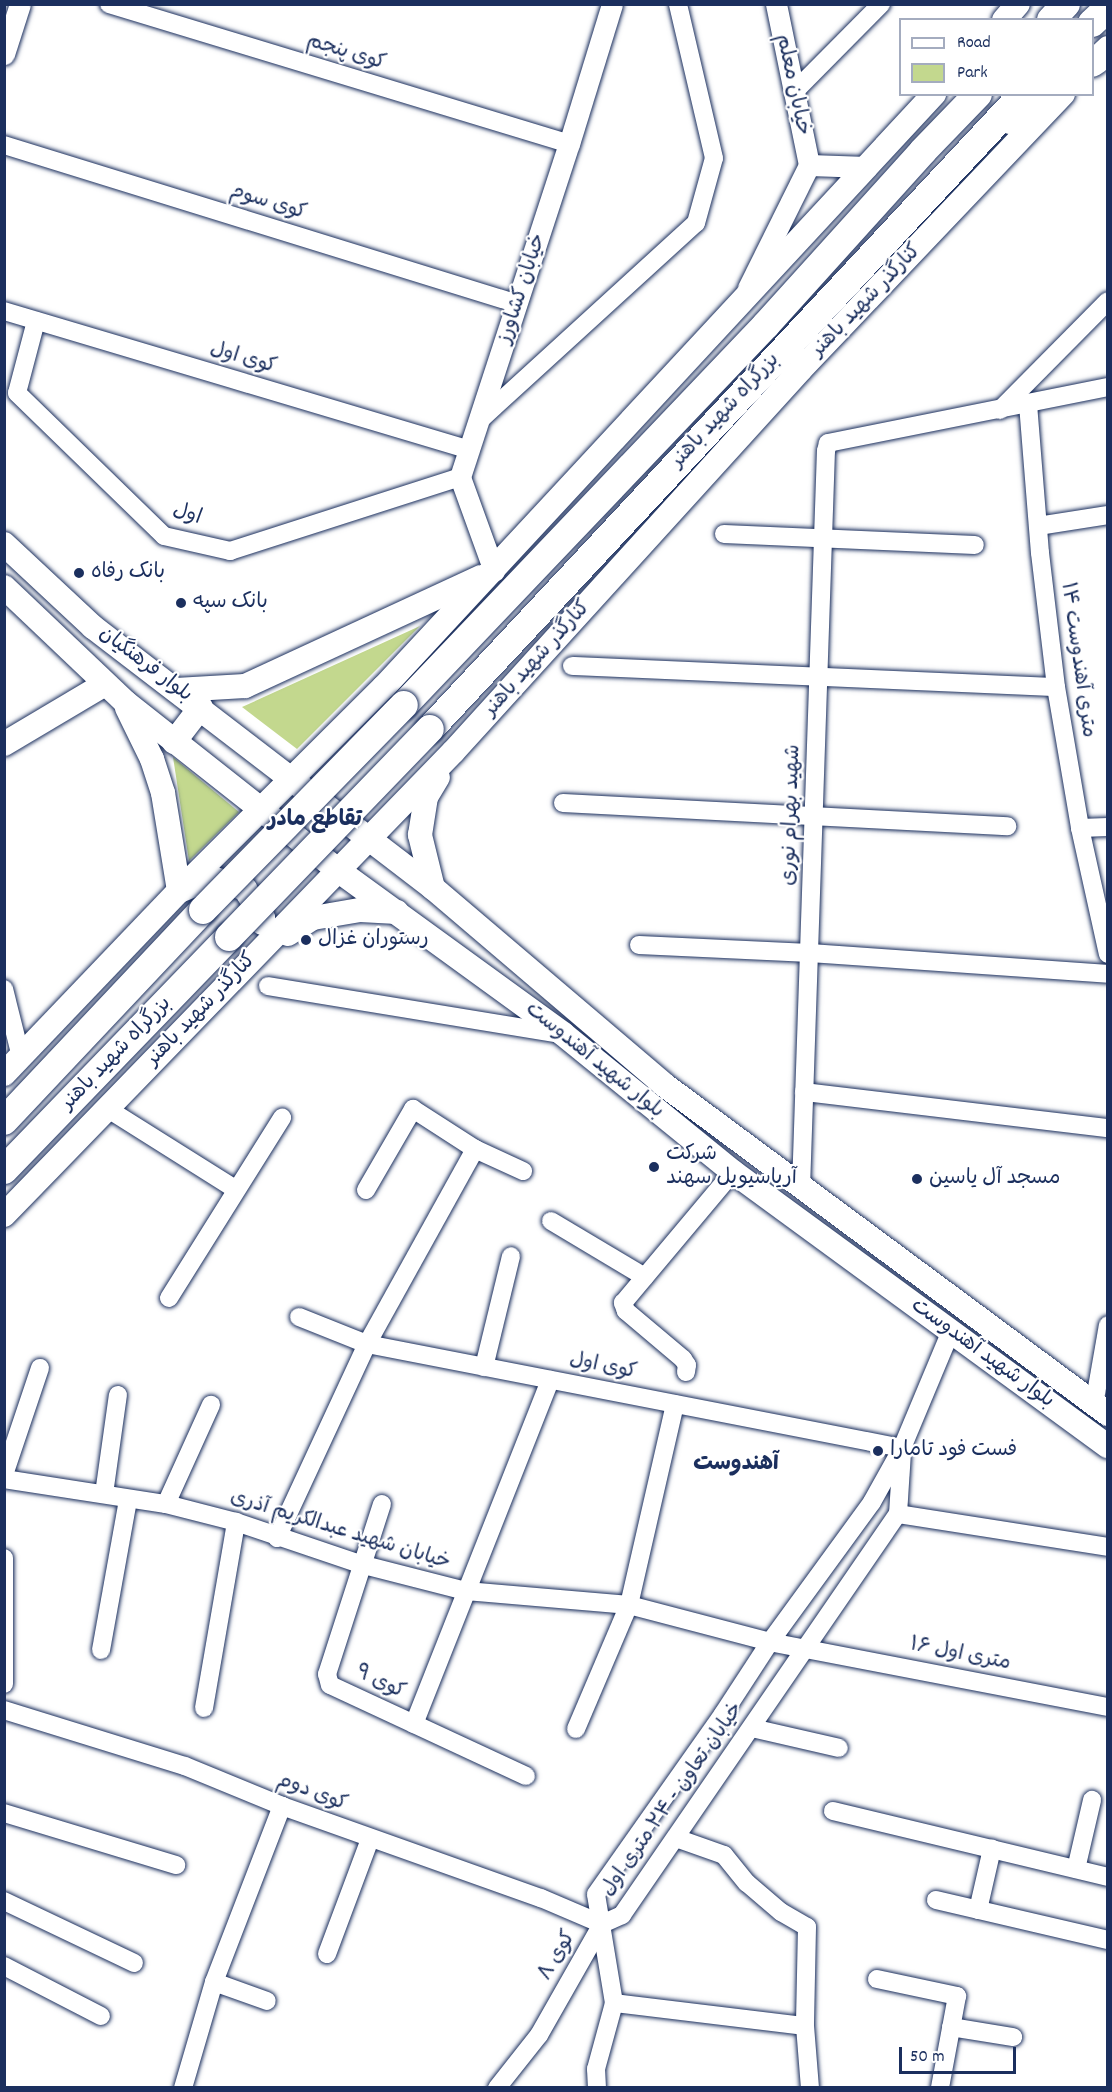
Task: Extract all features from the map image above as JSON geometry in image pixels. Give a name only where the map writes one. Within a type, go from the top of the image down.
[{"type":"highway","points":[[1053,18],[1066,4]]},
{"type":"highway","points":[[1094,21],[1107,8]]},
{"type":"highway","points":[[923,151],[953,96]]},
{"type":"highway","name":"بزرگراه شهید باهنر","points":[[4,1121],[203,910],[394,696],[766,325],[923,151],[976,96]]},
{"type":"highway","name":"بزرگراه شهید باهنر","points":[[4,1170],[430,729],[1021,96]]},
{"type":"highway","points":[[974,145],[1044,96]]},
{"type":"main road","points":[[1006,18],[1018,4]]},
{"type":"main road","points":[[453,752],[423,759],[394,746],[379,718],[494,571],[932,96]]},
{"type":"main road","name":"کنارگذر شهید باهنر","points":[[4,1215],[453,752],[801,369],[1061,96]]},
{"type":"main road","name":"بلوار فرهنگیان","points":[[4,544],[93,627],[201,707],[370,839]]},
{"type":"main road","points":[[176,690],[245,686],[494,571]]},
{"type":"main road","name":"بلوار فرهنگیان","points":[[4,587],[125,702],[339,871]]},
{"type":"main road","points":[[4,744],[105,684]]},
{"type":"main road","points":[[13,1066],[180,891],[293,778],[394,696]]},
{"type":"main road","points":[[125,702],[152,759],[163,793],[180,891]]},
{"type":"main road","points":[[174,742],[201,707]]},
{"type":"main road","points":[[433,888],[420,835],[426,797],[453,752]]},
{"type":"main road","name":"بلوار شهید آهندوست","points":[[370,839],[433,888],[663,1084],[1101,1410]]},
{"type":"main road","name":"بلوار شهید آهندوست","points":[[339,871],[563,1034],[733,1172],[951,1331],[1106,1448]]},
{"type":"main road","points":[[180,891],[212,878],[244,889],[263,918],[258,952]]},
{"type":"main road","points":[[258,952],[312,918],[360,910],[397,912]]},
{"type":"main road","points":[[647,1104],[663,1084]]},
{"type":"street","points":[[4,54],[20,4]]},
{"type":"street","name":"کوی پنجم","points":[[109,4],[569,144]]},
{"type":"street","name":"خیابان کشاورز","points":[[460,477],[518,304],[612,4]]},
{"type":"street","points":[[481,419],[696,223],[714,158],[678,4]]},
{"type":"street","name":"خیابان معلم","points":[[776,4],[809,165]]},
{"type":"street","points":[[794,92],[881,4]]},
{"type":"street","name":"کوی سوم","points":[[4,145],[518,304]]},
{"type":"street","points":[[741,302],[809,165],[867,166]]},
{"type":"street","points":[[1000,410],[1107,301]]},
{"type":"street","name":"کوی اول","points":[[4,311],[470,450]]},
{"type":"street","name":"اول","points":[[36,321],[17,393],[164,536],[230,550],[460,477]]},
{"type":"street","points":[[1000,410],[1107,387]]},
{"type":"street","name":"۱۴ متری آهندوست","points":[[1028,404],[1038,526],[1056,687],[1080,828],[1107,954]]},
{"type":"street","name":"شهید بهرام نوری","points":[[801,1188],[824,540],[825,451],[828,443],[1000,410]]},
{"type":"street","points":[[460,477],[494,571]]},
{"type":"street","points":[[1038,526],[1107,515]]},
{"type":"street","points":[[724,534],[975,545]]},
{"type":"street","points":[[572,666],[1056,687]]},
{"type":"street","points":[[563,803],[1007,826]]},
{"type":"street","points":[[1080,828],[1107,827]]},
{"type":"street","points":[[639,945],[810,953],[1107,974]]},
{"type":"street","points":[[268,986],[563,1034]]},
{"type":"street","points":[[4,989],[13,1066]]},
{"type":"street","points":[[804,1092],[1107,1128]]},
{"type":"street","points":[[108,1109],[235,1189]]},
{"type":"street","points":[[366,1190],[413,1109],[475,1149],[523,1171]]},
{"type":"street","points":[[169,1298],[235,1189],[282,1118]]},
{"type":"street","points":[[277,1538],[367,1344],[475,1149]]},
{"type":"street","points":[[686,1372],[687,1365],[683,1359],[626,1311],[623,1303],[733,1172]]},
{"type":"street","points":[[551,1221],[645,1277]]},
{"type":"street","points":[[484,1367],[511,1256]]},
{"type":"street","name":"کوی اول","points":[[299,1317],[367,1344],[902,1448]]},
{"type":"street","points":[[1101,1410],[1107,1325]]},
{"type":"street","name":"خیابان تعاون - ۲۴ متری اول","points":[[902,1448],[898,1514],[621,1915],[602,1924],[596,1894],[723,1714],[770,1642],[872,1502],[902,1448],[951,1331]]},
{"type":"street","points":[[4,1475],[40,1368]]},
{"type":"street","points":[[414,1724],[550,1380]]},
{"type":"street","points":[[104,1494],[118,1395]]},
{"type":"street","points":[[576,1730],[629,1605],[675,1404]]},
{"type":"street","points":[[166,1504],[211,1405]]},
{"type":"street","name":"خیابان شهید عبدالکریم آذری","points":[[4,1479],[104,1494],[128,1500],[166,1504],[236,1522],[277,1538],[360,1564],[466,1591],[629,1605],[770,1642],[804,1648]]},
{"type":"street","points":[[101,1650],[128,1500]]},
{"type":"street","name":"کوی ۹","points":[[382,1504],[360,1564],[327,1674],[330,1685],[526,1776]]},
{"type":"street","points":[[898,1514],[1107,1548]]},
{"type":"street","points":[[204,1708],[236,1522]]},
{"type":"street","points":[[4,1558],[5,1672]]},
{"type":"street","name":"۱۶ متری اول","points":[[804,1648],[1107,1707]]},
{"type":"street","name":"کوی دوم","points":[[4,1710],[185,1766],[282,1806],[541,1898],[602,1924]]},
{"type":"street","points":[[752,1728],[839,1748]]},
{"type":"street","points":[[1076,1869],[1092,1800]]},
{"type":"street","points":[[183,2088],[214,1982],[282,1806]]},
{"type":"street","points":[[833,1811],[1107,1876]]},
{"type":"street","points":[[4,1813],[176,1865]]},
{"type":"street","points":[[676,1838],[724,1855],[747,1882],[781,1912],[807,1927],[805,2026],[810,2088]]},
{"type":"street","points":[[327,1954],[370,1839]]},
{"type":"street","points":[[978,1910],[992,1849]]},
{"type":"street","points":[[936,1900],[1107,1940]]},
{"type":"street","points":[[4,1901],[134,1963]]},
{"type":"street","name":"کوی ۸","points":[[597,2088],[596,2069],[614,2003],[602,1924]]},
{"type":"street","name":"کوی ۸","points":[[497,2088],[539,2035],[602,1924]]},
{"type":"street","points":[[4,1966],[101,2016]]},
{"type":"street","points":[[877,1979],[957,1996],[940,2088]]},
{"type":"street","points":[[214,1982],[267,2001]]},
{"type":"street","points":[[614,2003],[805,2026]]},
{"type":"street","points":[[951,2027],[1013,2037]]},
{"type":"green space","points":[[420,626],[297,749],[242,707]]},
{"type":"green space","points":[[173,757],[239,812],[189,861]]},
{"type":"place","name":"بانک رفاه","points":[[79,573]]},
{"type":"place","name":"بانک سپه","points":[[181,603]]},
{"type":"place","name":"رستوران غزال","points":[[306,940]]},
{"type":"place","name":"شرکت آریاسیویل سهند","points":[[654,1167]]},
{"type":"place","name":"مسجد آل یاسین","points":[[917,1179]]},
{"type":"place","name":"فست فود تامارا","points":[[878,1451]]},
{"type":"district","name":"تقاطع مادر","points":[[315,821]]},
{"type":"district","name":"آهندوست","points":[[736,1465]]}]
